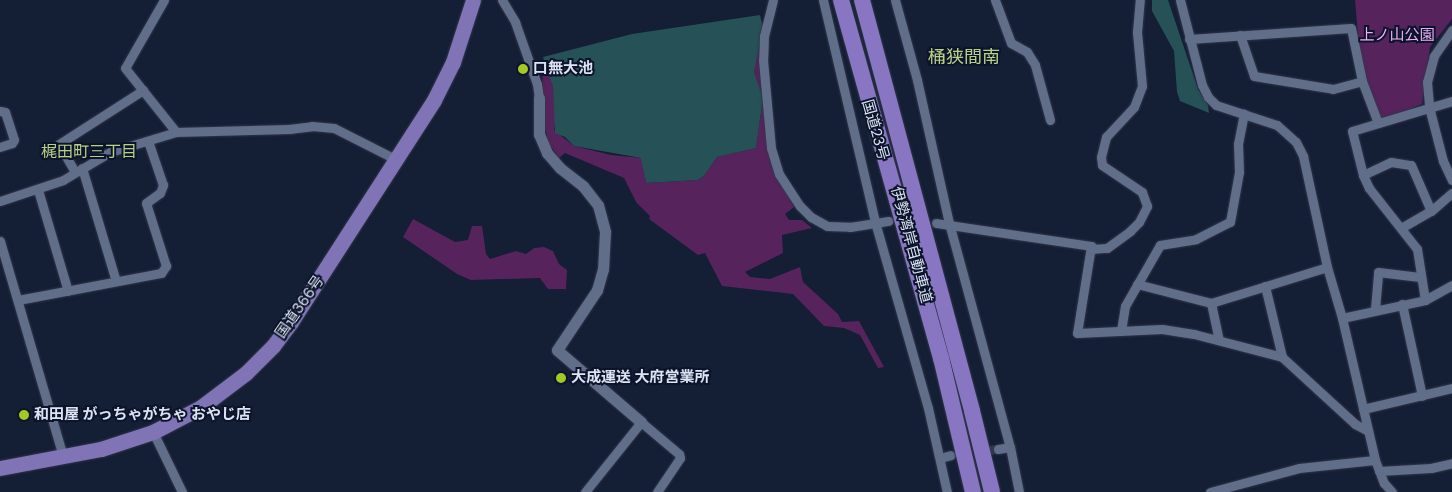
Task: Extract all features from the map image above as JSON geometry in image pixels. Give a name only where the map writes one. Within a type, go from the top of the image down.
[{"type":"highway","name":"国道366号","points":[[0,468],[101,449],[153,432],[201,407],[223,392],[273,346],[292,322],[434,100],[454,62],[473,0]]},
{"type":"highway","name":"伊勢湾岸自動車道","points":[[840,0],[941,358],[972,492]]},
{"type":"highway","name":"伊勢湾岸自動車道","points":[[863,0],[993,492]]},
{"type":"street","points":[[164,0],[125,68],[176,132]]},
{"type":"street","points":[[502,0],[515,22],[537,84],[539,134],[547,153],[560,168],[583,186],[598,205],[605,232],[603,269],[597,290],[557,350],[679,454],[680,458],[657,492]]},
{"type":"street","points":[[774,0],[764,36],[763,60],[771,148],[779,174],[800,206],[811,217],[827,226],[850,227],[889,221]]},
{"type":"street","points":[[823,0],[875,222],[940,458],[947,492]]},
{"type":"street","points":[[895,0],[917,80],[949,223],[1010,447],[1019,492]]},
{"type":"street","points":[[995,0],[1012,43],[1027,52],[1035,64],[1050,120]]},
{"type":"street","points":[[1091,249],[1107,248],[1130,232],[1139,222],[1146,206],[1142,192],[1102,165],[1101,157],[1106,138],[1134,106],[1142,86],[1137,32],[1140,0]]},
{"type":"street","points":[[1180,0],[1202,85],[1208,97],[1216,105],[1277,125],[1296,142],[1303,156],[1327,267],[1342,318],[1375,460],[1384,482],[1392,492]]},
{"type":"street","points":[[1189,39],[1351,28],[1362,81],[1378,123]]},
{"type":"street","points":[[1452,30],[1434,56],[1427,82],[1429,108],[1443,161],[1450,166],[1452,180]]},
{"type":"street","points":[[1240,35],[1254,76],[1333,89],[1362,81]]},
{"type":"street","points":[[116,281],[78,170],[59,144],[143,90]]},
{"type":"street","points":[[1425,300],[1417,250],[1369,188],[1363,175],[1352,131],[1452,101]]},
{"type":"street","points":[[0,111],[4,112],[14,140],[12,143],[0,147]]},
{"type":"street","points":[[1121,331],[1126,306],[1160,246],[1196,238],[1230,222],[1239,172],[1238,144],[1244,114]]},
{"type":"street","points":[[0,201],[38,190],[63,180],[110,152],[176,132],[289,129],[312,126],[334,128],[395,159]]},
{"type":"street","points":[[18,300],[161,274],[166,266],[146,203],[160,193],[163,185],[148,141]]},
{"type":"street","points":[[1363,175],[1391,162],[1410,165],[1432,211]]},
{"type":"street","points":[[38,190],[68,291]]},
{"type":"street","points":[[1401,228],[1432,211],[1452,193]]},
{"type":"street","points":[[936,223],[949,223],[1091,246],[1077,333],[1162,329],[1218,340],[1282,356],[1355,424],[1368,431]]},
{"type":"street","points":[[0,241],[63,456]]},
{"type":"street","points":[[1137,284],[1211,303],[1327,267]]},
{"type":"street","points":[[1375,309],[1378,272],[1420,277]]},
{"type":"street","points":[[1342,318],[1375,309],[1425,300],[1452,285]]},
{"type":"street","points":[[1265,286],[1282,356]]},
{"type":"street","points":[[1211,303],[1218,340]]},
{"type":"street","points":[[1402,304],[1422,396]]},
{"type":"street","points":[[1363,409],[1452,388]]},
{"type":"street","points":[[584,492],[641,422]]},
{"type":"street","points":[[153,432],[182,492]]},
{"type":"street","points":[[998,449],[1010,447]]},
{"type":"street","points":[[940,458],[951,456]]},
{"type":"street","points":[[1210,492],[1299,468],[1375,460]]},
{"type":"street","points":[[1379,471],[1431,468],[1452,462]]},
{"type":"green space","name":"上ノ山公園","points":[[1355,0],[1452,0],[1452,19],[1430,47],[1422,104],[1378,123],[1362,81]]},
{"type":"green space","points":[[758,45],[779,179],[794,207],[785,214],[789,220],[802,220],[812,228],[782,235],[783,253],[745,272],[750,277],[770,279],[800,267],[803,282],[838,314],[842,322],[859,321],[884,367],[878,368],[860,335],[844,328],[824,326],[793,294],[722,286],[705,253],[698,255],[649,219],[650,216],[636,202],[624,178],[565,153],[559,158],[549,144],[545,128],[542,70],[548,69],[553,87],[556,119],[554,130],[574,146],[611,155],[642,158],[646,183],[698,180],[704,176],[717,157],[756,148],[763,98],[754,72]]},
{"type":"green space","points":[[413,219],[455,242],[468,240],[472,226],[482,226],[486,254],[490,259],[516,251],[526,254],[534,248],[544,247],[553,251],[559,264],[567,270],[566,289],[548,289],[540,278],[471,280],[457,274],[403,237]]},
{"type":"shaded area","points":[[1152,0],[1168,0],[1198,89],[1208,105],[1209,113],[1180,101],[1177,92],[1174,51],[1152,11]]},
{"type":"shaded area","points":[[760,15],[763,27],[754,72],[763,98],[756,148],[717,157],[704,176],[698,180],[646,183],[641,158],[574,146],[565,137],[555,133],[553,87],[543,57],[632,34]]},
{"type":"tunnel","points":[[961,454],[998,449]]},
{"type":"place","name":"口無大池","points":[[523,69]]},
{"type":"place","name":"大成運送 大府営業所","points":[[561,378]]},
{"type":"place","name":"和田屋 がっちゃがちゃ おやじ店","points":[[24,415]]},
{"type":"district","name":"桶狭間南","points":[[964,57]]},
{"type":"district","name":"梶田町三丁目","points":[[89,152]]}]
